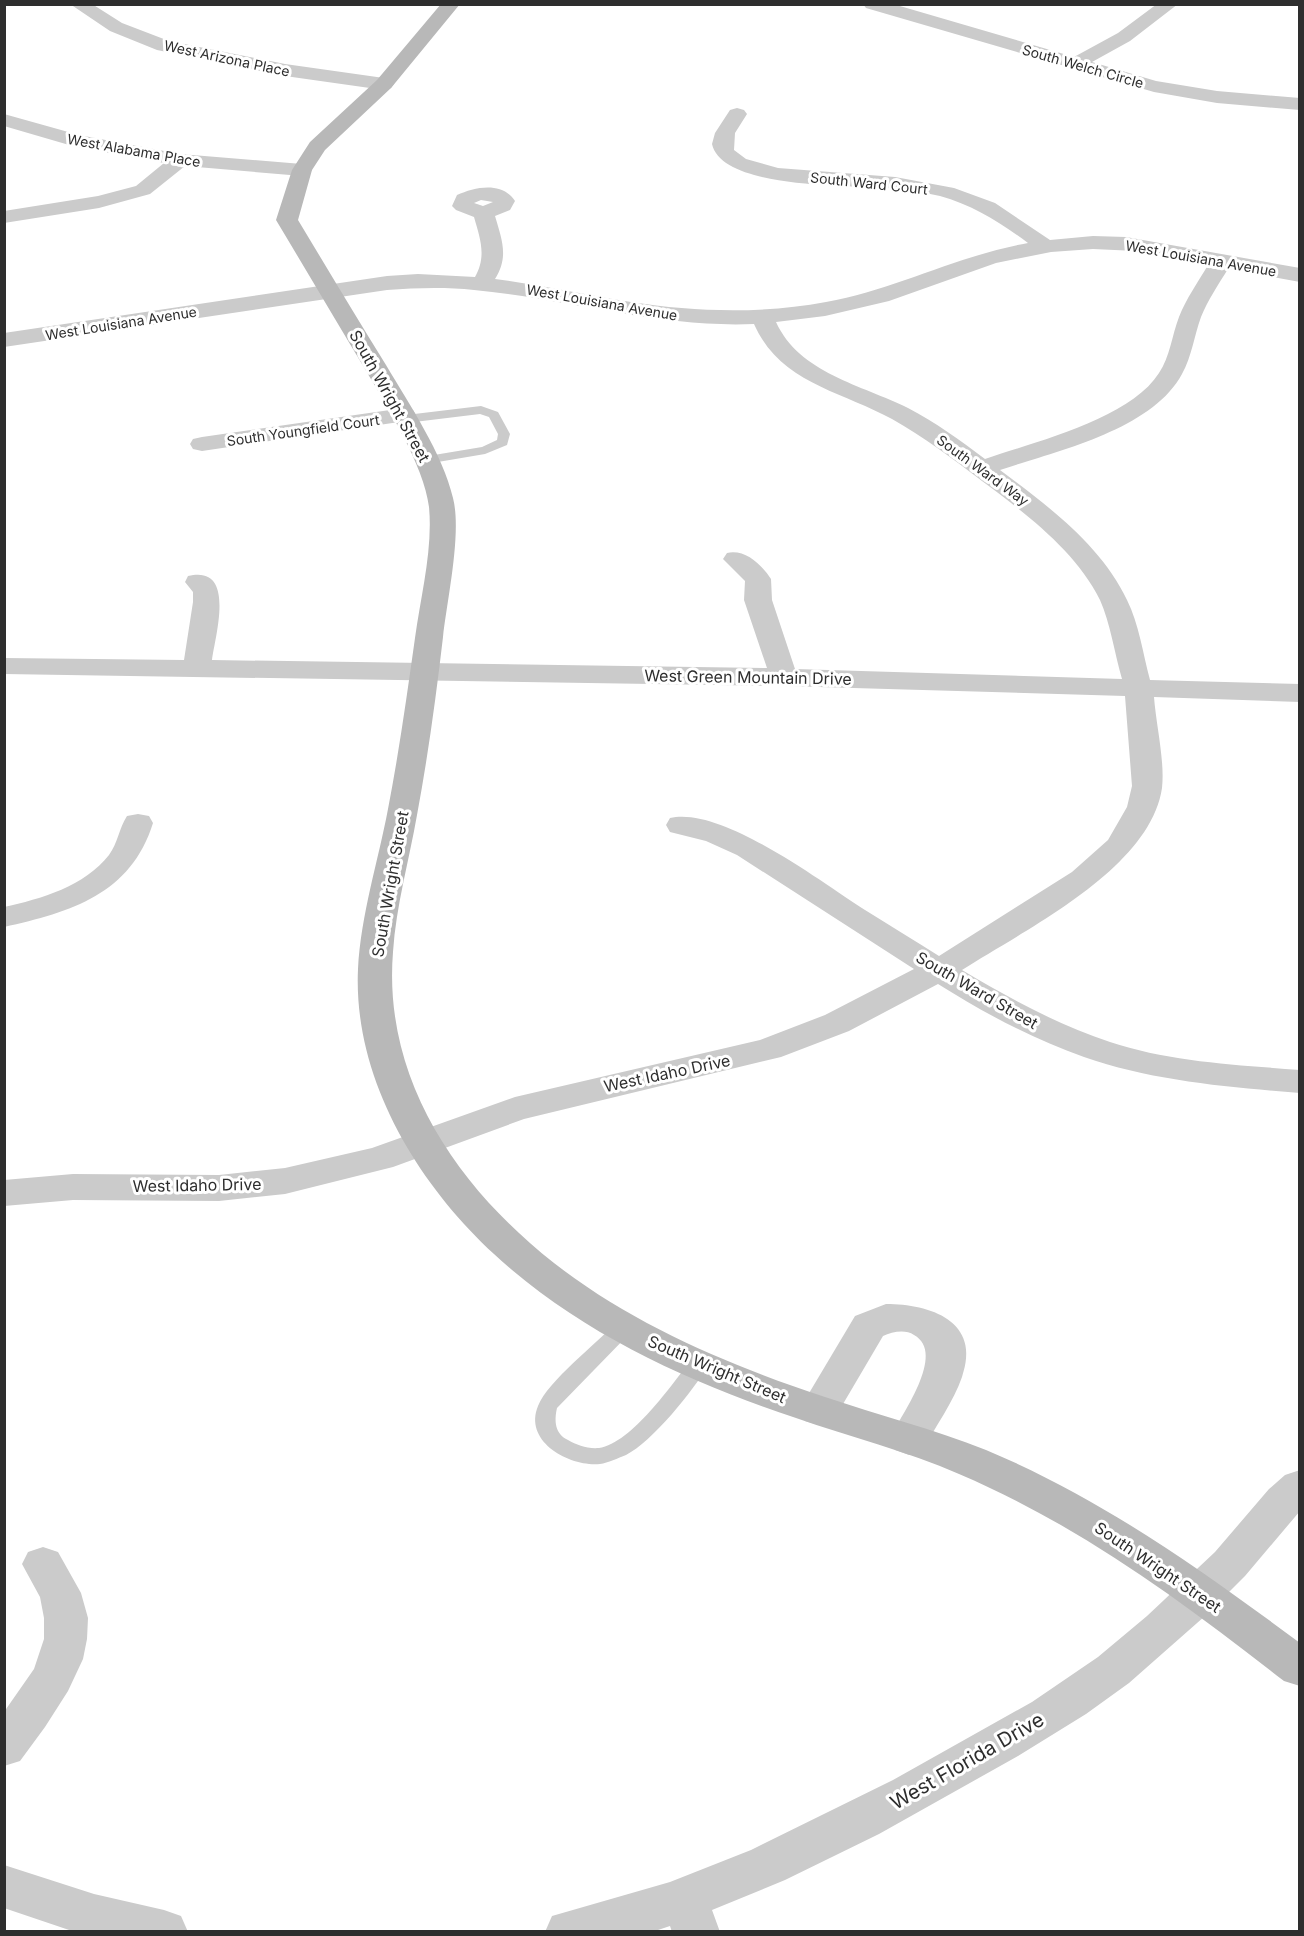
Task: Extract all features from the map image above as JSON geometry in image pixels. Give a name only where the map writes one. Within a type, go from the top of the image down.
[{"type":"street","name":"West Arizona Place","points":[[79,4],[116,27],[164,46],[285,70],[384,84]]},
{"type":"street","name":"South Wright Street","points":[[451,4],[384,84],[317,146],[302,170],[287,219],[405,417],[426,460],[441,500],[443,530],[404,808],[379,936],[375,992],[382,1048],[399,1100],[421,1141],[455,1191],[475,1215],[502,1241],[563,1290],[624,1328],[674,1354],[730,1378],[976,1464],[1082,1517],[1200,1593],[1299,1668]]},
{"type":"street","points":[[1075,64],[1119,41],[1169,4]]},
{"type":"street","name":"South Welch Circle","points":[[888,6],[1075,64],[1175,90],[1299,104]]},
{"type":"street","name":"South Ward Court","points":[[737,114],[722,142],[727,156],[740,164],[784,174],[900,184],[947,192],[979,202],[1004,214],[1046,248]]},
{"type":"street","name":"West Alabama Place","points":[[4,120],[76,141],[180,160],[302,170]]},
{"type":"street","points":[[4,217],[99,202],[143,190],[180,160]]},
{"type":"street","points":[[482,283],[488,275],[494,256],[493,242],[483,213]]},
{"type":"street","name":"West Louisiana Avenue","points":[[4,340],[411,281],[482,283],[646,311],[704,316],[762,316],[826,308],[871,299],[971,262],[1093,242],[1123,243],[1299,275]]},
{"type":"street","points":[[982,468],[1091,430],[1139,406],[1155,394],[1167,380],[1175,365],[1190,317],[1222,261]]},
{"type":"street","name":"South Ward Way","points":[[762,316],[773,341],[794,362],[828,382],[899,413],[940,438],[1045,516],[1094,568],[1114,601],[1138,686]]},
{"type":"street","name":"South Youngfield Court","points":[[202,444],[405,417]]},
{"type":"street","points":[[736,559],[758,579],[758,600],[784,677]]},
{"type":"street","points":[[196,670],[207,602],[206,591],[198,582]]},
{"type":"street","name":"West Green Mountain Drive","points":[[4,666],[784,677],[1138,686],[1299,693]]},
{"type":"street","name":"West Idaho Drive","points":[[4,1193],[73,1186],[219,1188],[285,1181],[380,1158],[421,1141],[515,1109],[769,1049],[837,1023],[939,970],[1083,879],[1120,845],[1133,827],[1142,807],[1147,786],[1138,686]]},
{"type":"street","points":[[4,917],[60,902],[93,884],[117,864],[129,850],[136,836],[138,823]]},
{"type":"street","name":"South Ward Street","points":[[681,825],[707,831],[748,849],[939,970],[1034,1024],[1100,1051],[1183,1070],[1299,1082]]},
{"type":"street","points":[[819,1410],[869,1326],[886,1318],[910,1318],[927,1324],[941,1334],[946,1349],[943,1376],[909,1439]]},
{"type":"street","name":"West Florida Drive","points":[[569,1932],[690,1916],[772,1864],[901,1799],[1024,1730],[1088,1689],[1134,1654],[1241,1552],[1286,1497],[1299,1486]]},
{"type":"street","points":[[4,1747],[50,1686],[64,1652],[66,1624],[61,1597],[43,1564]]},
{"type":"street","points":[[4,1886],[94,1916],[164,1932]]},
{"type":"lane","points":[[405,417],[481,410],[494,415],[504,434],[503,442],[486,450],[426,460]]},
{"type":"lane","points":[[624,1328],[547,1405],[544,1424],[552,1440],[570,1454],[592,1457],[611,1454],[637,1439],[699,1364]]}]
